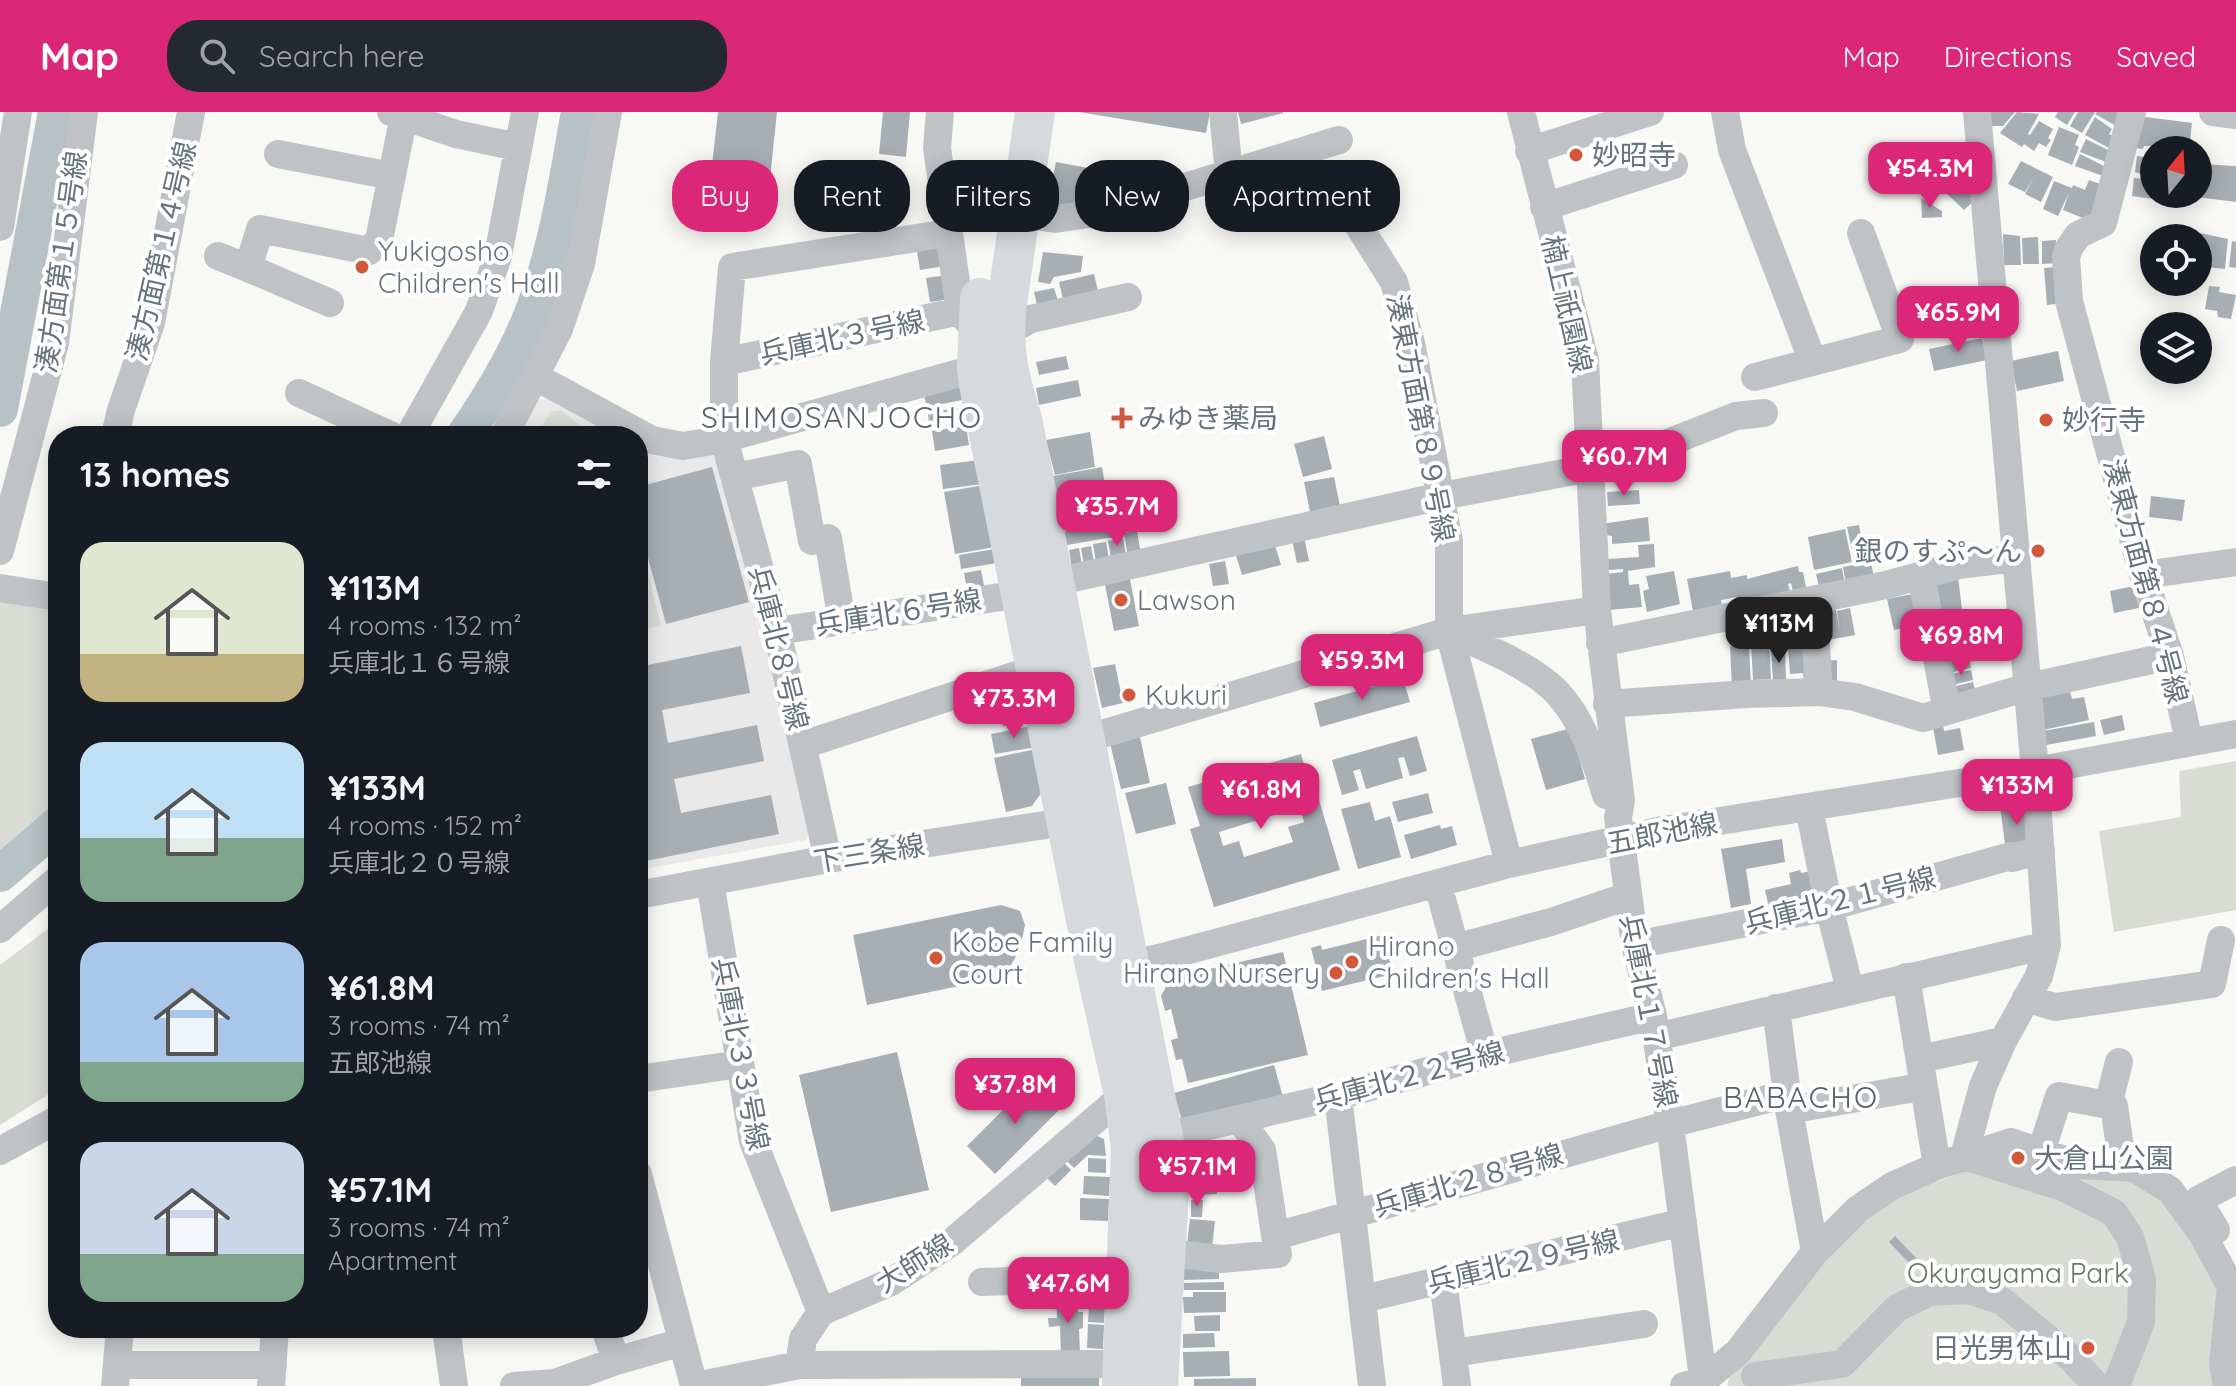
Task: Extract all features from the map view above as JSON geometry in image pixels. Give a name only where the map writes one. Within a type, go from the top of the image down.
[{"type":"highway","points":[[1009,112],[980,299],[980,337],[1037,588],[1085,739],[1083,819]]},
{"type":"highway","points":[[1028,160],[1035,112]]},
{"type":"highway","points":[[980,337],[1014,232]]},
{"type":"highway","points":[[1037,588],[1035,669],[1083,819],[1113,967],[1165,1136],[1170,1172],[1158,1386]]},
{"type":"highway","points":[[1113,967],[1131,1148],[1122,1375]]},
{"type":"street","points":[[0,227],[18,112]]},
{"type":"street","name":"湊方面第１５号線","points":[[0,551],[55,343],[84,112]]},
{"type":"street","name":"湊方面第１４号線","points":[[117,426],[151,323],[191,112]]},
{"type":"street","points":[[415,426],[479,311],[498,256],[525,112]]},
{"type":"street","points":[[509,426],[559,329],[581,264],[608,112]]},
{"type":"street","points":[[616,158],[624,112]]},
{"type":"street","points":[[940,112],[937,148],[948,233],[980,337]]},
{"type":"street","points":[[1223,112],[1228,160]]},
{"type":"street","name":"楠上祇園線","points":[[1521,112],[1585,360],[1600,643]]},
{"type":"street","points":[[1529,151],[1650,112]]},
{"type":"street","points":[[1725,112],[1732,150],[1813,362]]},
{"type":"street","points":[[1950,1161],[2003,1041],[2039,976],[2047,945],[2028,687],[1977,112]]},
{"type":"street","name":"湊東方面第８４号線","points":[[2132,112],[2103,223],[2078,235],[2069,248],[2066,257],[2069,301],[2143,575],[2170,656],[2189,741]]},
{"type":"street","points":[[2213,112],[2236,115]]},
{"type":"street","points":[[248,268],[260,229],[369,251],[379,240],[392,176],[398,113],[456,134],[518,147]]},
{"type":"street","points":[[1274,160],[1339,140]]},
{"type":"street","points":[[278,154],[392,176]]},
{"type":"street","points":[[1544,207],[1674,165]]},
{"type":"street","points":[[1059,218],[1103,212],[1205,181]]},
{"type":"street","name":"湊東方面第８９号線","points":[[1362,232],[1394,282],[1411,343],[1449,541],[1449,631],[1509,864]]},
{"type":"street","name":"兵庫北８号線","points":[[828,859],[777,631],[724,439],[724,362],[732,267],[948,233]]},
{"type":"street","points":[[1755,377],[1900,339],[1861,233]]},
{"type":"street","points":[[218,256],[330,303]]},
{"type":"street","points":[[648,438],[683,446],[724,439],[1031,319],[1128,297]]},
{"type":"street","name":"兵庫北３号線","points":[[724,362],[980,337]]},
{"type":"street","points":[[536,377],[626,426]]},
{"type":"street","points":[[299,393],[370,426]]},
{"type":"street","name":"兵庫北６号線","points":[[777,631],[1037,588],[1442,496],[1590,468],[1642,453],[1736,416],[1764,413]]},
{"type":"street","points":[[735,477],[798,464],[812,541],[828,538],[842,621]]},
{"type":"street","points":[[1600,643],[1813,600],[1959,565],[2015,558]]},
{"type":"street","points":[[2143,575],[2236,562]]},
{"type":"street","points":[[1921,575],[1947,711]]},
{"type":"street","points":[[0,588],[48,595]]},
{"type":"street","points":[[1813,600],[1819,692]]},
{"type":"street","points":[[1085,739],[1449,631],[1597,610]]},
{"type":"street","points":[[1449,631],[1531,671],[1554,689],[1571,711],[1590,749],[1620,829]]},
{"type":"street","name":"兵庫北１７号線","points":[[1600,643],[1621,800],[1620,829],[1635,945],[1654,1027],[1683,1222],[1697,1384]]},
{"type":"street","points":[[1607,704],[1819,692],[1855,697],[1923,718],[2028,687],[2170,656]]},
{"type":"street","points":[[803,745],[1035,669]]},
{"type":"street","name":"五郎池線","points":[[1113,967],[1438,885],[1620,829],[1663,830],[1809,808],[2236,734]]},
{"type":"street","points":[[1809,808],[1850,990]]},
{"type":"street","name":"下三条線","points":[[648,893],[828,859],[1083,819]]},
{"type":"street","name":"兵庫北２１号線","points":[[1635,945],[1829,907],[2041,850]]},
{"type":"street","name":"兵庫北３３号線","points":[[710,882],[753,1141],[821,1312]]},
{"type":"street","points":[[1438,885],[1485,1055]]},
{"type":"street","points":[[0,929],[48,888]]},
{"type":"street","points":[[1455,948],[1551,922],[1628,896]]},
{"type":"street","points":[[2026,998],[2055,1007],[2212,984],[2221,940]]},
{"type":"street","name":"兵庫北２２号線","points":[[1165,1136],[1338,1096],[1485,1055],[1776,1008],[2047,945]]},
{"type":"street","points":[[1906,977],[1920,1059],[1950,1161]]},
{"type":"street","points":[[1776,1008],[1788,1102],[1815,1252]]},
{"type":"street","points":[[1920,1059],[2003,1041]]},
{"type":"street","points":[[2108,1105],[2119,1062]]},
{"type":"street","points":[[648,1078],[740,1064]]},
{"type":"street","name":"兵庫北２８号線","points":[[1167,1253],[1221,1259],[1278,1254],[1276,1236],[1670,1124],[1788,1102],[1909,1089]]},
{"type":"street","name":"大師線","points":[[821,1312],[891,1282],[952,1242],[1124,1095]]},
{"type":"street","points":[[1338,1096],[1372,1386]]},
{"type":"street","points":[[2041,1152],[2059,1096],[2114,1106],[2123,1167]]},
{"type":"street","points":[[1239,1119],[1262,1150],[1276,1236]]},
{"type":"street","points":[[0,1151],[48,1125]]},
{"type":"street","points":[[1697,1384],[1738,1352],[1815,1252],[1858,1209],[1892,1186],[1950,1161],[2011,1142],[2080,1165],[2134,1168],[2170,1190],[2203,1235],[2231,1287],[2229,1363]]},
{"type":"street","points":[[1950,1161],[2065,1188],[2114,1213],[2130,1237],[2142,1279],[2141,1322],[2116,1386]]},
{"type":"street","points":[[2236,1180],[2198,1200],[2236,1261]]},
{"type":"street","points":[[648,1212],[695,1386],[803,1376],[1122,1375]]},
{"type":"street","name":"兵庫北２９号線","points":[[1363,1299],[1683,1222]]},
{"type":"street","points":[[982,1282],[1126,1277]]},
{"type":"street","points":[[1443,1280],[1457,1386]]},
{"type":"street","points":[[1755,1376],[1843,1375],[1897,1308],[1930,1292],[1969,1290],[2002,1301],[2069,1356],[2097,1386]]},
{"type":"street","points":[[803,1376],[803,1339],[821,1312]]},
{"type":"street","points":[[1453,1353],[1644,1324]]},
{"type":"street","points":[[119,1338],[116,1376],[272,1376],[274,1338]]},
{"type":"street","points":[[447,1338],[454,1386]]},
{"type":"street","points":[[608,1338],[616,1361]]},
{"type":"street","points":[[514,1386],[555,1383],[682,1342]]},
{"type":"shaded area","points":[[554,397],[608,426],[523,426],[537,400]]},
{"type":"shaded area","points":[[648,444],[712,453],[721,460],[813,827],[806,840],[648,868]]},
{"type":"green space","points":[[561,410],[581,426],[542,426],[550,412]]},
{"type":"green space","points":[[648,573],[661,626],[648,628]]},
{"type":"green space","points":[[0,597],[48,604],[48,823],[0,866]]},
{"type":"green space","points":[[2236,761],[2236,910],[2114,932],[2099,831],[2181,817],[2179,771]]},
{"type":"green space","points":[[48,929],[48,1095],[0,1125],[0,965]]},
{"type":"green space","name":"Okurayama Park","points":[[2012,1154],[2128,1179],[2158,1192],[2205,1257],[2218,1295],[2217,1386],[1727,1386],[1744,1356],[1855,1227],[1895,1197]]},
{"type":"building","points":[[718,112],[777,112],[772,160],[713,160]]},
{"type":"building","points":[[883,112],[910,112],[906,157],[879,154]]},
{"type":"building","points":[[1079,112],[1210,112],[1206,133]]},
{"type":"building","points":[[1238,112],[1283,112],[1283,113],[1241,124]]},
{"type":"building","points":[[1990,112],[2015,112],[2003,126],[1991,126]]},
{"type":"building","points":[[2017,112],[2039,114],[2030,135],[2039,121],[2053,129],[2046,147],[2039,143],[2034,151],[2000,133]]},
{"type":"building","points":[[2058,112],[2075,112],[2067,125],[2055,117]]},
{"type":"building","points":[[2078,112],[2095,112],[2082,133],[2070,126]]},
{"type":"building","points":[[2124,112],[2118,127],[2095,114]]},
{"type":"building","points":[[2138,116],[2192,123],[2191,136],[2140,136],[2140,149],[2134,148]]},
{"type":"building","points":[[2095,117],[2112,129],[2109,134],[2115,137],[2109,148],[2085,135]]},
{"type":"building","points":[[2059,127],[2079,135],[2075,145],[2079,147],[2072,165],[2048,155]]},
{"type":"building","points":[[2086,139],[2110,151],[2106,162],[2080,152]]},
{"type":"building","points":[[1951,148],[1973,169],[1966,181],[1976,199],[1964,210],[1926,174]]},
{"type":"building","points":[[2080,154],[2106,167],[2103,176],[2075,166]]},
{"type":"building","points":[[2137,156],[2140,156],[2140,174],[2135,172]]},
{"type":"building","points":[[2021,161],[2053,177],[2041,202],[2025,194],[2034,177],[2025,192],[2008,184]]},
{"type":"building","points":[[1059,163],[1075,166],[1075,207],[1059,209]]},
{"type":"building","points":[[2212,165],[2236,166],[2236,202],[2212,199]]},
{"type":"building","points":[[2134,178],[2140,179],[2140,197],[2132,196]]},
{"type":"building","points":[[2089,180],[2103,185],[2093,222],[2063,210],[2069,193],[2058,216],[2043,209],[2054,181],[2085,190]]},
{"type":"building","points":[[1921,198],[1942,211],[1942,217],[1922,218]]},
{"type":"building","points":[[2003,234],[2020,236],[2021,265],[2004,265]]},
{"type":"building","points":[[2212,236],[2228,239],[2225,269],[2212,268]]},
{"type":"building","points":[[2038,237],[2039,264],[2023,264],[2022,238]]},
{"type":"building","points":[[2056,240],[2057,263],[2042,264],[2042,241]]},
{"type":"building","points":[[941,241],[945,266],[920,270],[916,245]]},
{"type":"building","points":[[2232,241],[2236,242],[2236,268],[2229,267]]},
{"type":"building","points":[[1043,252],[1083,256],[1081,272],[1054,277],[1050,284],[1038,282]]},
{"type":"building","points":[[2057,267],[2056,304],[2047,305],[2044,268]]},
{"type":"building","points":[[1094,274],[1099,295],[1064,304],[1059,282]]},
{"type":"building","points":[[947,275],[951,299],[930,302],[926,278]]},
{"type":"building","points":[[2212,286],[2220,287],[2219,292],[2236,295],[2231,319],[2218,317],[2217,311],[2205,309],[2207,296],[2212,296]]},
{"type":"building","points":[[1054,288],[1059,304],[1038,309],[1034,292]]},
{"type":"building","points":[[1982,338],[1987,360],[1934,371],[1929,349]]},
{"type":"building","points":[[2058,351],[2064,381],[2017,391],[2011,361]]},
{"type":"building","points":[[1066,356],[1069,369],[1039,375],[1036,362]]},
{"type":"building","points":[[1078,380],[1081,396],[1039,405],[1036,388]]},
{"type":"building","points":[[959,385],[962,400],[927,407],[923,392]]},
{"type":"building","points":[[962,408],[963,420],[929,424],[928,412]]},
{"type":"building","points":[[966,426],[969,445],[935,451],[932,431]]},
{"type":"building","points":[[1090,432],[1095,467],[1055,475],[1046,440]]},
{"type":"building","points":[[1324,436],[1332,469],[1303,477],[1294,444]]},
{"type":"building","points":[[979,460],[983,484],[943,489],[940,465]]},
{"type":"building","points":[[712,467],[749,602],[666,624],[648,558],[648,484]]},
{"type":"building","points":[[1102,467],[1111,518],[1095,521],[1094,516],[1061,523],[1053,476]]},
{"type":"building","points":[[1334,477],[1340,506],[1310,512],[1304,482]]},
{"type":"building","points":[[984,485],[995,547],[955,554],[944,492]]},
{"type":"building","points":[[1639,490],[1640,504],[1608,506],[1607,492]]},
{"type":"building","points":[[2151,496],[2185,500],[2182,521],[2149,517]]},
{"type":"building","points":[[1648,517],[1650,541],[1612,544],[1612,536],[1606,535],[1605,524]]},
{"type":"building","points":[[1117,522],[1119,536],[1067,545],[1064,531]]},
{"type":"building","points":[[1859,525],[1865,557],[1854,559],[1847,527]]},
{"type":"building","points":[[1845,529],[1852,562],[1814,570],[1808,537]]},
{"type":"building","points":[[1137,531],[1141,554],[1128,557],[1124,533]]},
{"type":"building","points":[[1304,537],[1309,561],[1297,563],[1292,540]]},
{"type":"building","points":[[1123,538],[1126,555],[1111,558],[1108,541]]},
{"type":"building","points":[[1106,542],[1109,559],[1096,562],[1093,544]]},
{"type":"building","points":[[1274,542],[1281,565],[1242,575],[1235,552]]},
{"type":"building","points":[[1654,544],[1655,567],[1628,571],[1629,585],[1639,584],[1642,607],[1609,610],[1606,574],[1623,572],[1623,569],[1609,570],[1608,559],[1639,557],[1638,545]]},
{"type":"building","points":[[1091,546],[1094,563],[1084,565],[1081,548]]},
{"type":"building","points":[[1079,548],[1082,566],[1072,568],[1069,550]]},
{"type":"building","points":[[995,549],[997,563],[961,569],[959,555]]},
{"type":"building","points":[[1225,561],[1229,584],[1213,586],[1209,564]]},
{"type":"building","points":[[1871,562],[1875,583],[1847,589],[1843,567]]},
{"type":"building","points":[[1798,566],[1799,572],[1803,572],[1807,592],[1794,595],[1791,583],[1788,584],[1790,591],[1738,609],[1736,597],[1721,600],[1722,605],[1693,611],[1687,579],[1730,571],[1731,578],[1747,575],[1747,579]]},
{"type":"building","points":[[1842,568],[1845,585],[1820,591],[1816,574]]},
{"type":"building","name":"Lawson","points":[[1128,569],[1139,626],[1114,631],[1103,574]]},
{"type":"building","points":[[981,570],[984,586],[967,589],[964,573]]},
{"type":"building","points":[[1674,571],[1680,604],[1647,612],[1643,591],[1649,589],[1646,576]]},
{"type":"building","points":[[1958,577],[1965,634],[1940,637],[1929,580]]},
{"type":"building","points":[[2139,585],[2144,607],[2114,613],[2110,591]]},
{"type":"building","points":[[1912,594],[1919,625],[1894,630],[1887,599]]},
{"type":"building","points":[[1850,608],[1855,635],[1828,640],[1823,612],[1836,610],[1840,631],[1837,611]]},
{"type":"building","points":[[1812,634],[1804,681],[1803,673],[1790,674],[1788,647],[1794,646],[1793,635]]},
{"type":"building","points":[[1966,636],[1970,652],[1947,657],[1944,641]]},
{"type":"building","points":[[1769,643],[1771,679],[1753,680],[1751,644]]},
{"type":"building","points":[[1749,645],[1751,687],[1732,688],[1730,646]]},
{"type":"building","points":[[741,646],[750,693],[662,710],[668,743],[757,725],[764,761],[674,779],[681,813],[771,795],[779,834],[648,861],[648,665]]},
{"type":"building","points":[[1785,651],[1786,679],[1773,680],[1771,652]]},
{"type":"building","points":[[1968,654],[1971,668],[1949,673],[1946,659]]},
{"type":"building","points":[[1837,660],[1837,684],[1824,685],[1823,661]]},
{"type":"building","points":[[1115,664],[1123,703],[1102,708],[1093,668]]},
{"type":"building","points":[[1971,670],[1973,680],[1952,685],[1950,674]]},
{"type":"building","points":[[1023,677],[1026,698],[1012,700],[1008,680]]},
{"type":"building","points":[[1403,678],[1410,702],[1320,727],[1314,703]]},
{"type":"building","points":[[1973,682],[1976,694],[1951,701],[1948,688]]},
{"type":"building","points":[[2069,687],[2072,699],[2084,697],[2089,720],[2043,730],[2039,693]]},
{"type":"building","points":[[1026,700],[1030,721],[1003,726],[999,706]]},
{"type":"building","points":[[2122,715],[2125,730],[2104,735],[2100,720]]},
{"type":"building","points":[[2094,722],[2096,736],[2046,745],[2043,731]]},
{"type":"building","points":[[1943,725],[1944,731],[1960,728],[1964,750],[1938,755],[1933,727]]},
{"type":"building","points":[[1032,726],[1036,747],[995,754],[991,734]]},
{"type":"building","points":[[1571,728],[1585,779],[1546,790],[1531,739]]},
{"type":"building","points":[[1417,736],[1427,771],[1410,776],[1404,757],[1398,758],[1403,778],[1366,789],[1360,769],[1353,771],[1359,790],[1342,795],[1332,760]]},
{"type":"building","points":[[1140,737],[1150,783],[1121,789],[1110,743]]},
{"type":"building","points":[[1036,749],[1044,789],[1032,806],[1006,812],[994,758]]},
{"type":"building","points":[[1301,754],[1312,791],[1316,790],[1340,870],[1214,907],[1190,829],[1200,826],[1188,787]],"holes":[[[1300,807],[1304,822],[1288,827],[1293,842],[1244,857],[1239,841],[1223,846],[1219,832]]]},
{"type":"building","points":[[1166,783],[1176,824],[1136,834],[1125,793]]},
{"type":"building","points":[[1428,793],[1433,813],[1398,822],[1392,802]]},
{"type":"building","points":[[1370,802],[1375,821],[1390,816],[1401,857],[1358,869],[1341,809]]},
{"type":"building","points":[[2029,803],[2032,847],[2006,852],[2000,806]]},
{"type":"building","points":[[1440,825],[1441,829],[1452,826],[1457,845],[1411,859],[1404,835]]},
{"type":"building","points":[[1782,839],[1785,862],[1746,869],[1751,904],[1731,908],[1721,849]]},
{"type":"building","points":[[1800,870],[1801,873],[1811,871],[1818,902],[1770,912],[1765,890],[1791,884],[1789,873]]},
{"type":"building","name":"Kobe Family Court","points":[[1001,905],[1020,911],[1025,925],[1020,949],[1010,967],[993,979],[867,1005],[853,935]]},
{"type":"building","name":"Hirano Children's Hall","points":[[1383,935],[1393,974],[1322,991],[1311,948],[1321,945],[1322,950]]},
{"type":"building","points":[[1283,952],[1308,1055],[1188,1083],[1182,1059],[1176,1060],[1171,1040],[1178,1038],[1171,1009],[1165,1011],[1161,996],[1171,978]]},
{"type":"building","points":[[897,1052],[929,1190],[831,1212],[799,1075]]},
{"type":"building","points":[[1274,1065],[1283,1097],[1183,1125],[1174,1093]]},
{"type":"building","points":[[1035,1078],[1063,1106],[995,1174],[967,1146]]},
{"type":"building","points":[[1093,1134],[1104,1139],[1106,1156],[1088,1155],[1074,1168],[1066,1160]]},
{"type":"building","points":[[1088,1158],[1106,1159],[1106,1173],[1088,1172]]},
{"type":"building","points":[[1063,1162],[1071,1170],[1055,1186],[1047,1178]]},
{"type":"building","points":[[1192,1163],[1217,1163],[1217,1194],[1193,1195]]},
{"type":"building","points":[[1084,1176],[1110,1177],[1109,1196],[1083,1194]]},
{"type":"building","points":[[1080,1198],[1109,1199],[1108,1221],[1080,1220]]},
{"type":"building","points":[[1191,1200],[1203,1200],[1202,1217],[1191,1217]]},
{"type":"building","points":[[1190,1219],[1215,1221],[1212,1247],[1187,1244]]},
{"type":"building","points":[[1895,1236],[1920,1262],[1914,1268],[1889,1242]]},
{"type":"building","points":[[1183,1262],[1219,1262],[1219,1279],[1183,1280]]},
{"type":"building","points":[[1224,1282],[1224,1290],[1184,1290],[1183,1283]]},
{"type":"building","points":[[1090,1288],[1106,1289],[1104,1323],[1088,1322]]},
{"type":"building","points":[[1193,1292],[1226,1292],[1226,1312],[1184,1313],[1183,1297],[1193,1297]]},
{"type":"building","points":[[1077,1297],[1078,1312],[1083,1312],[1083,1328],[1079,1329],[1080,1354],[1061,1355],[1060,1326],[1049,1327],[1048,1318],[1057,1318],[1056,1298]]},
{"type":"building","points":[[1220,1315],[1220,1331],[1195,1331],[1194,1316]]},
{"type":"building","points":[[1088,1324],[1104,1325],[1103,1349],[1087,1348]]},
{"type":"building","points":[[1214,1333],[1215,1347],[1183,1348],[1183,1334]]},
{"type":"building","points":[[1229,1351],[1230,1376],[1184,1377],[1183,1352]]},
{"type":"building","points":[[1099,1376],[1099,1386],[1021,1386],[1021,1377]]},
{"type":"building","points":[[1256,1378],[1256,1386],[1194,1386],[1194,1379]]},
{"type":"waterway","points":[[0,409],[56,112]]},
{"type":"waterway","points":[[471,426],[502,376],[533,311],[555,238],[579,112]]},
{"type":"waterway","points":[[0,874],[48,833]]},
{"type":"place","name":"妙昭寺","points":[[1576,155]]},
{"type":"place","name":"Yukigosho Children's Hall","points":[[362,267]]},
{"type":"place","name":"みゆき薬局","points":[[1122,418]]},
{"type":"place","name":"妙行寺","points":[[2046,420]]},
{"type":"place","name":"銀のすぷ～ん","points":[[2038,551]]},
{"type":"place","name":"Lawson","points":[[1121,600]]},
{"type":"place","name":"Kukuri","points":[[1129,695]]},
{"type":"place","name":"Kobe Family Court","points":[[936,958]]},
{"type":"place","name":"Hirano Children's Hall","points":[[1352,962]]},
{"type":"place","name":"Hirano Nursery","points":[[1336,973]]},
{"type":"place","name":"大倉山公園","points":[[2018,1158]]},
{"type":"place","name":"日光男体山","points":[[2088,1348]]},
{"type":"district","name":"SHIMOSANJOCHO","points":[[842,418]]},
{"type":"district","name":"BABACHO","points":[[1801,1098]]}]
